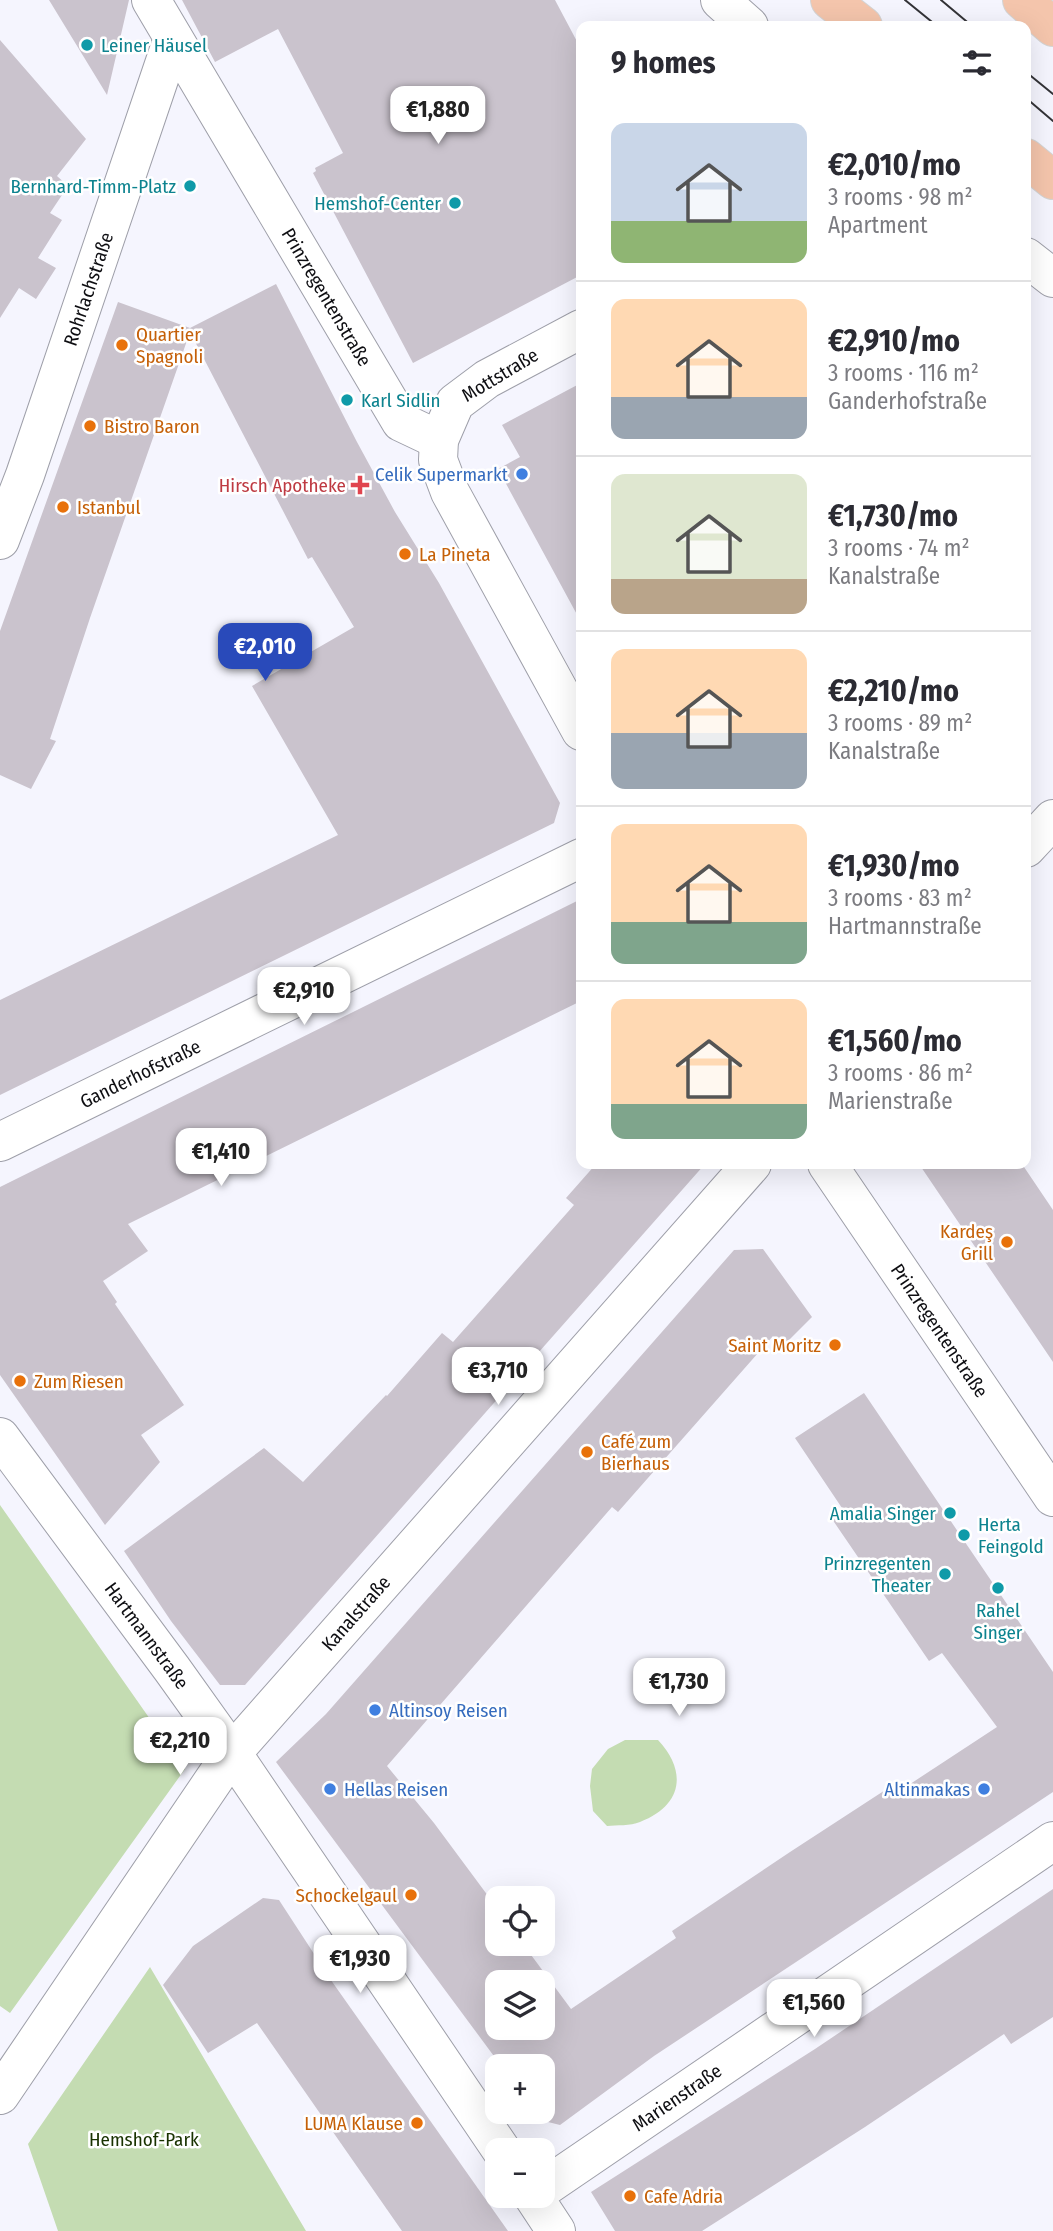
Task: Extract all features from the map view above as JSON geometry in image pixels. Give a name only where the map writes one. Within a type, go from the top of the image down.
[{"type":"main road","points":[[830,0],[857,21]]},
{"type":"main road","points":[[1022,0],[1053,27]]},
{"type":"main road","points":[[1031,162],[1053,180]]},
{"type":"street","name":"Prinzregentenstraße","points":[[151,0],[401,422],[439,440]]},
{"type":"street","points":[[720,0],[744,21]]},
{"type":"street","name":"Rohrlachstraße","points":[[0,540],[26,475],[173,38]]},
{"type":"street","points":[[1031,261],[1053,278]]},
{"type":"street","name":"Mottstraße","points":[[439,440],[455,403],[487,379],[576,332]]},
{"type":"street","points":[[439,440],[438,460],[450,492],[576,722]]},
{"type":"street","points":[[1031,843],[1053,819]]},
{"type":"street","name":"Ganderhofstraße","points":[[0,1142],[576,860]]},
{"type":"street","name":"Kanalstraße","points":[[0,2095],[232,1753],[748,1169]]},
{"type":"street","name":"Prinzregentenstraße","points":[[831,1169],[1053,1497]]},
{"type":"street","name":"Hartmannstraße","points":[[0,1437],[232,1753],[493,2138]]},
{"type":"street","name":"Marienstraße","points":[[555,2180],[1053,1841]]},
{"type":"street","points":[[542,2208],[556,2231]]},
{"type":"green space","points":[[0,1505],[185,1769],[10,2013],[0,2006]]},
{"type":"green space","points":[[625,1740],[658,1740],[674,1764],[676,1787],[665,1807],[654,1815],[628,1825],[607,1826],[593,1811],[590,1786],[592,1769],[608,1749]]},
{"type":"green space","name":"Hemshof-Park","points":[[150,1967],[306,2231],[58,2231],[28,2144]]},
{"type":"building","name":"Leiner Häusel","points":[[49,0],[129,0],[107,95]]},
{"type":"building","name":"Hemshof-Center","points":[[182,0],[555,0],[576,40],[576,278],[413,363],[313,173],[315,168],[343,153],[278,29],[215,62]]},
{"type":"building","points":[[0,40],[86,139],[57,176],[68,186],[50,213],[62,220],[38,258],[56,268],[36,299],[19,288],[0,318]]},
{"type":"building","points":[[276,284],[395,512],[439,583],[560,803],[554,823],[0,1095],[0,1000],[338,835],[252,686],[354,627],[312,557],[308,559],[190,332],[50,739],[56,741],[31,789],[0,775],[0,631],[118,302],[190,328]]},
{"type":"building","points":[[576,386],[576,613],[498,469],[520,457],[502,425]]},
{"type":"building","points":[[576,901],[576,1003],[128,1224],[148,1251],[103,1281],[117,1302],[115,1304],[184,1405],[141,1435],[160,1462],[105,1525],[0,1375],[0,1187]]},
{"type":"building","points":[[592,1169],[701,1169],[245,1685],[220,1685],[171,1621],[124,1551],[264,1448],[303,1482],[387,1396],[442,1333],[453,1342],[574,1205],[566,1198]]},
{"type":"building","points":[[922,1169],[1025,1169],[1053,1210],[1053,1362]]},
{"type":"building","points":[[763,1249],[812,1317],[782,1347],[773,1336],[618,1512],[612,1507],[387,1766],[485,1892],[485,1956],[532,1956],[542,1970],[485,1970],[485,2040],[555,2040],[555,1987],[571,2009],[676,1938],[672,1931],[790,1852],[896,1783],[901,1790],[997,1727],[942,1653],[929,1661],[832,1519],[844,1511],[795,1438],[864,1393],[1053,1672],[1053,1792],[654,2056],[560,2125],[555,2124],[555,2054],[492,2054],[276,1762],[326,1714],[734,1250]]},
{"type":"building","points":[[1053,1889],[1053,2017],[1011,2044],[1004,2034],[702,2231],[615,2231],[591,2192],[815,2049]]},
{"type":"building","points":[[263,1898],[279,1900],[333,1983],[485,2198],[485,2208],[492,2208],[508,2231],[402,2231],[257,2023],[208,2053],[163,1985],[193,1946]]},
{"type":"tram line","points":[[905,0],[931,21]]},
{"type":"tram line","points":[[941,0],[966,21]]},
{"type":"tram line","points":[[1031,76],[1053,94]]},
{"type":"tram line","points":[[1031,102],[1053,121]]},
{"type":"place","name":"Leiner Häusel","points":[[87,45]]},
{"type":"place","name":"Bernhard-Timm-Platz","points":[[190,186]]},
{"type":"place","name":"Hemshof-Center","points":[[455,203]]},
{"type":"place","name":"Quartier Spagnoli","points":[[122,345]]},
{"type":"place","name":"Karl Sidlin","points":[[347,400]]},
{"type":"place","name":"Bistro Baron","points":[[90,426]]},
{"type":"place","name":"Celik Supermarkt","points":[[522,474]]},
{"type":"place","name":"Hirsch Apotheke","points":[[360,485]]},
{"type":"place","name":"Istanbul","points":[[63,507]]},
{"type":"place","name":"La Pineta","points":[[405,554]]},
{"type":"place","name":"Kardeş Grill","points":[[1007,1242]]},
{"type":"place","name":"Saint Moritz","points":[[835,1345]]},
{"type":"place","name":"Zum Riesen","points":[[20,1381]]},
{"type":"place","name":"Café zum Bierhaus","points":[[587,1452]]},
{"type":"place","name":"Amalia Singer","points":[[950,1513]]},
{"type":"place","name":"Herta Feingold","points":[[964,1535]]},
{"type":"place","name":"Prinzregenten Theater","points":[[945,1574]]},
{"type":"place","name":"Rahel Singer","points":[[998,1588]]},
{"type":"place","name":"Altinsoy Reisen","points":[[375,1710]]},
{"type":"place","name":"Hellas Reisen","points":[[330,1789]]},
{"type":"place","name":"Altinmakas","points":[[984,1789]]},
{"type":"place","name":"Schockelgaul","points":[[411,1895]]},
{"type":"place","name":"LUMA Klause","points":[[417,2123]]},
{"type":"place","name":"Cafe Adria","points":[[630,2196]]}]
